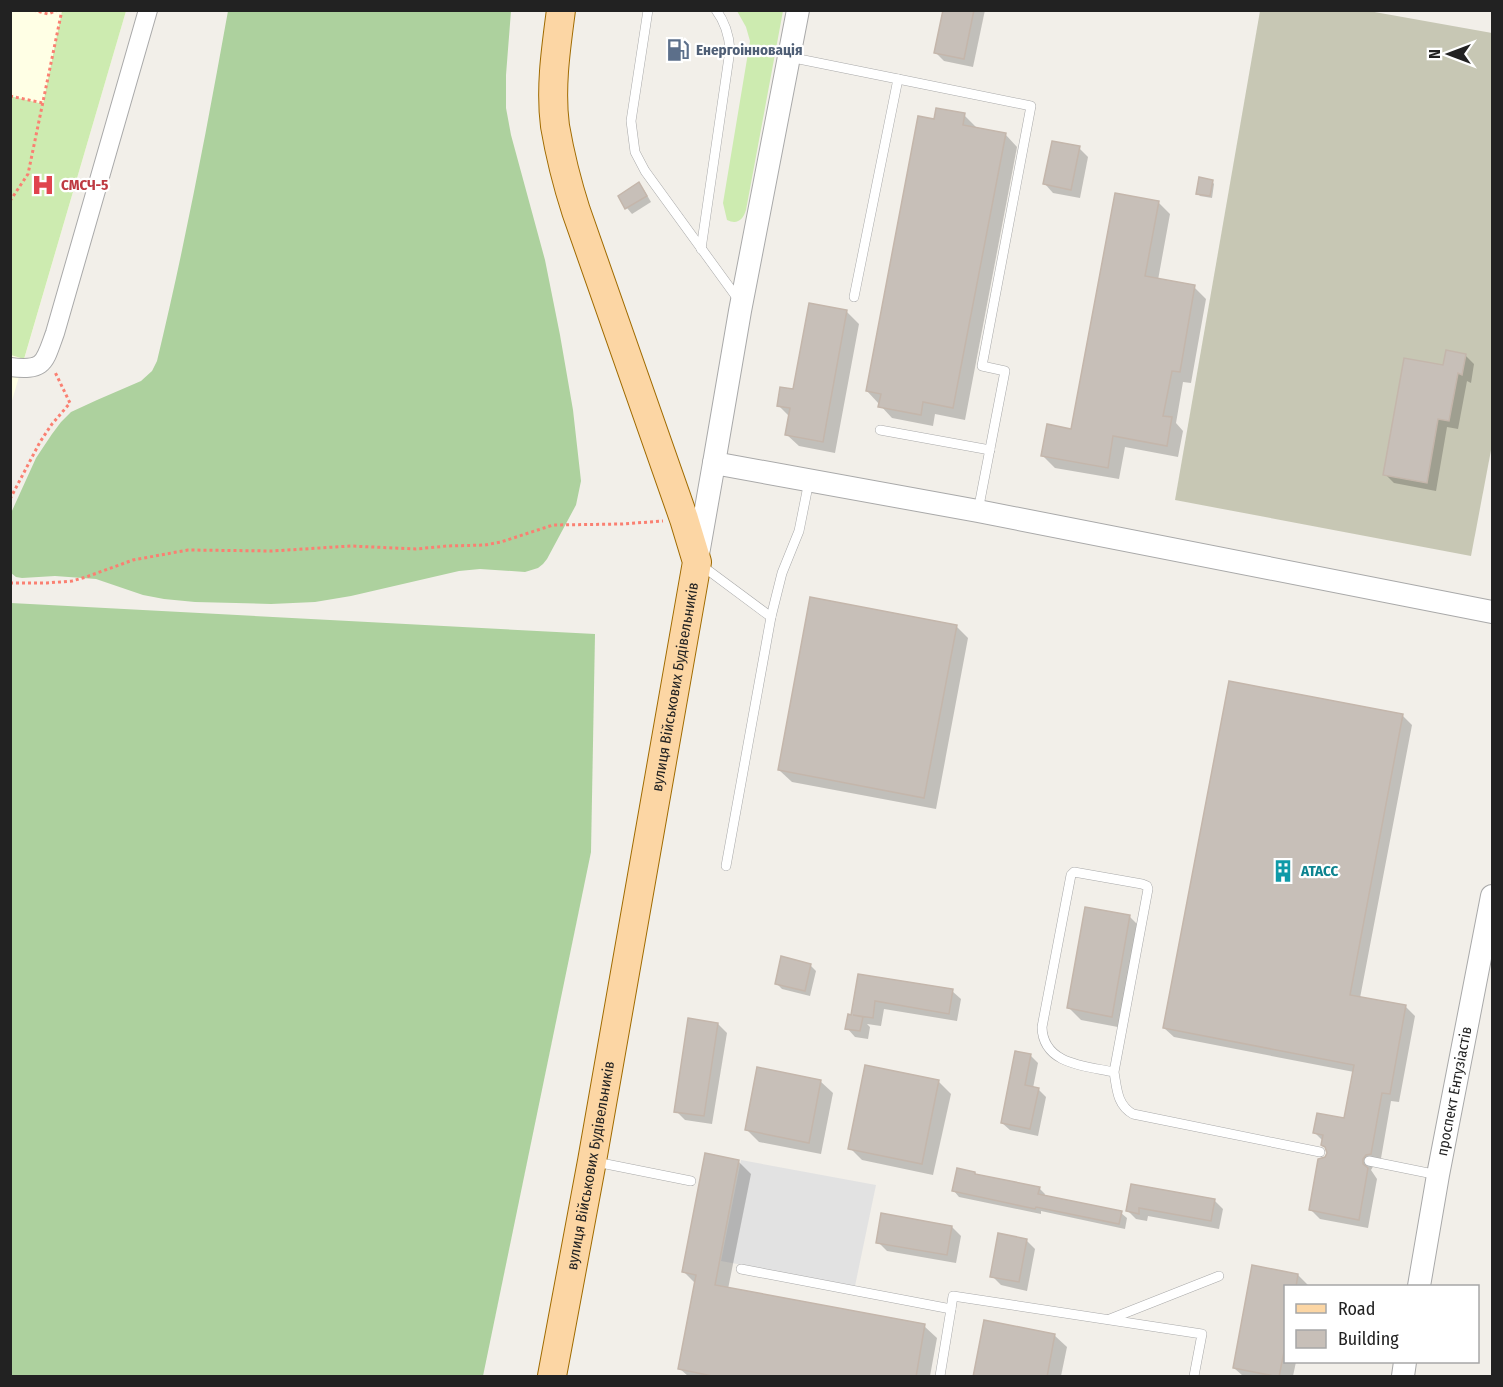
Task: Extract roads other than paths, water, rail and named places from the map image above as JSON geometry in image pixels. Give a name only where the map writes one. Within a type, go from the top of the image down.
[{"type":"main road","name":"вулиця Військових Будівельників","points":[[552,1377],[697,562],[567,181],[555,124],[554,97],[561,10]]},
{"type":"street","points":[[10,367],[32,368],[43,362],[47,355],[148,10]]},
{"type":"street","points":[[697,562],[742,303],[798,10]]},
{"type":"street","points":[[714,463],[978,511],[1492,612]]},
{"type":"street","name":"проспект Ентузіастів","points":[[1419,1285],[1438,1175],[1492,896]]},
{"type":"lane","points":[[648,10],[631,121],[635,152],[645,171],[742,303]]},
{"type":"lane","points":[[701,249],[730,50],[729,38],[716,10]]},
{"type":"lane","points":[[788,57],[1031,106],[982,366],[1005,371],[978,511]]},
{"type":"lane","points":[[854,297],[898,79]]},
{"type":"lane","points":[[880,429],[990,450]]},
{"type":"lane","points":[[726,866],[771,617],[782,573],[799,531],[809,480]]},
{"type":"lane","points":[[697,562],[771,617]]},
{"type":"lane","points":[[1114,1072],[1062,1059],[1046,1046],[1042,1034],[1041,1027],[1071,875],[1074,872],[1145,885],[1148,889],[1114,1072],[1118,1097],[1126,1110],[1133,1114],[1320,1152]]},
{"type":"lane","points":[[592,1161],[691,1181]]},
{"type":"lane","points":[[1369,1161],[1438,1175]]},
{"type":"lane","points":[[741,1269],[951,1309]]},
{"type":"lane","points":[[1108,1320],[1219,1276]]},
{"type":"lane","points":[[940,1377],[953,1296],[1202,1334],[1194,1377]]},
{"type":"place","name":"Енергоінновація","points":[[678,50]]},
{"type":"place","name":"СМСЧ-5","points":[[43,185]]},
{"type":"place","name":"АТАСС","points":[[1283,871]]}]
